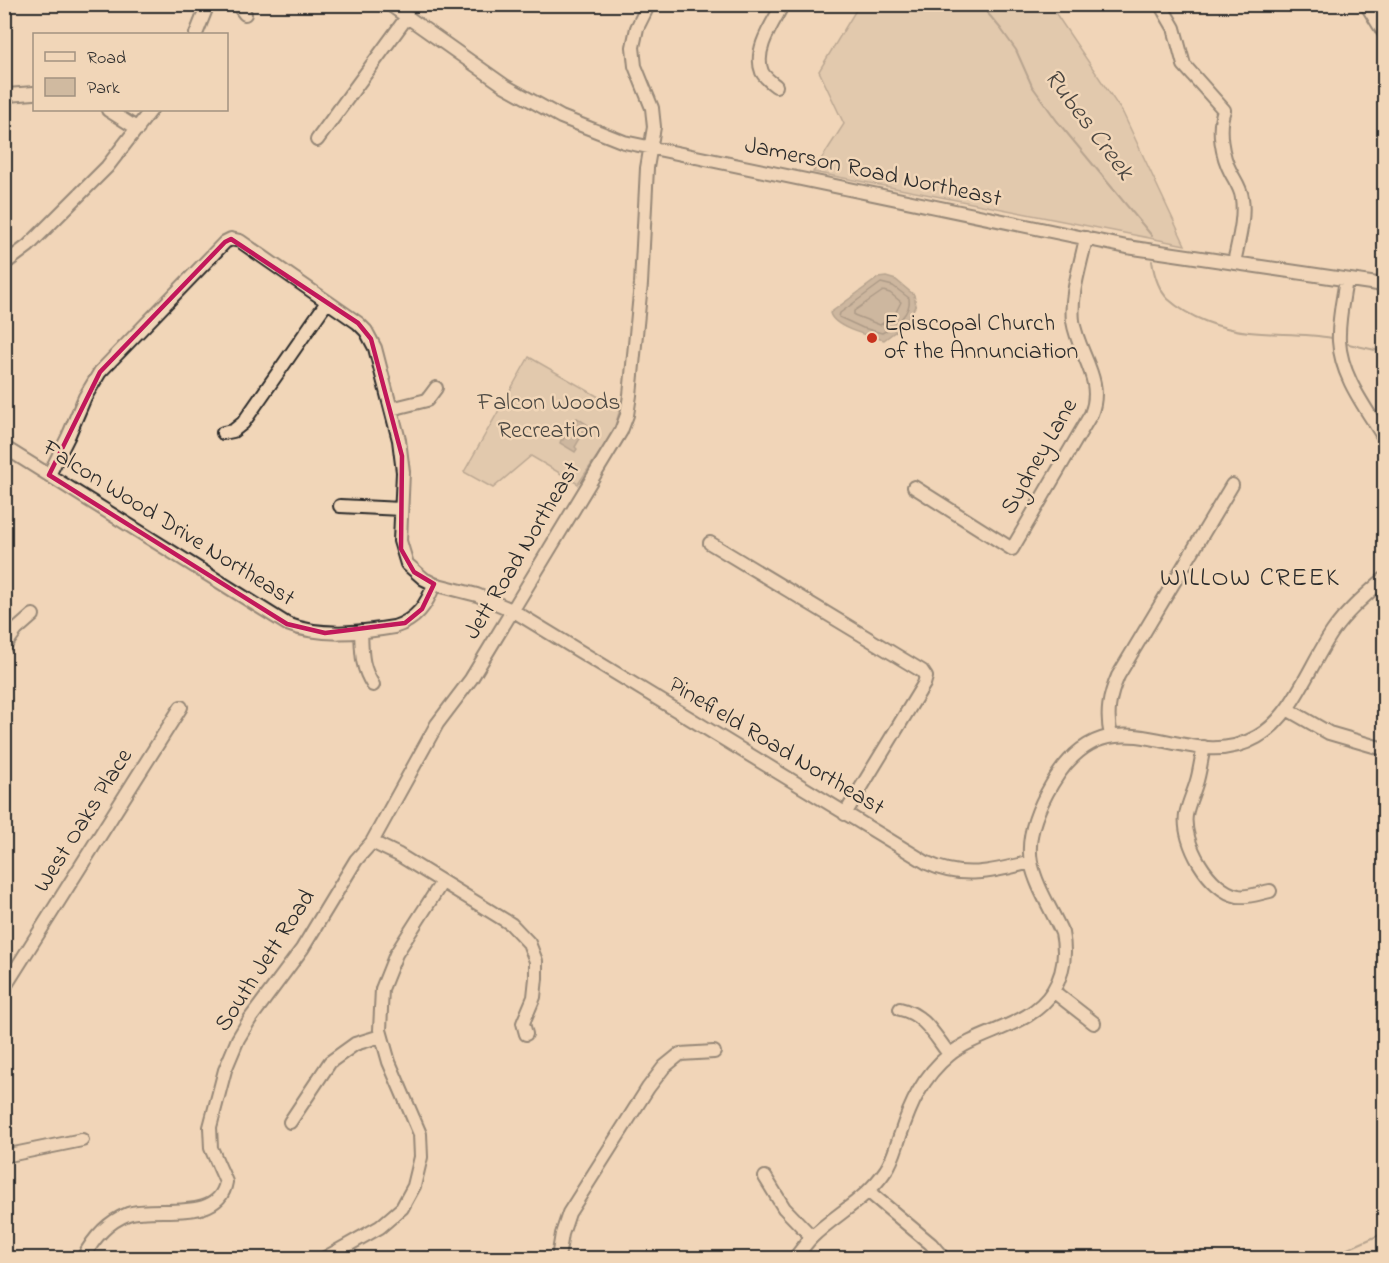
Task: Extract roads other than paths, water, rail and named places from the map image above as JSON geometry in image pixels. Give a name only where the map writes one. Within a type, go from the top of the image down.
[{"type":"street","points":[[196,33],[208,4]]},
{"type":"street","name":"Jamerson Road Northeast","points":[[389,4],[477,68],[537,105],[592,130],[651,149],[1127,247],[1384,285]]},
{"type":"street","name":"Jett Road Northeast","points":[[406,780],[437,724],[471,679],[621,431],[627,415],[641,284],[646,179],[654,117],[635,66],[634,34],[649,4]]},
{"type":"street","points":[[776,86],[766,78],[762,71],[761,55],[768,32],[783,4]]},
{"type":"street","points":[[1160,4],[1174,28],[1184,65],[1224,110],[1219,127],[1225,156],[1243,200],[1243,215],[1234,263]]},
{"type":"street","points":[[1366,4],[1384,33]]},
{"type":"street","points":[[318,140],[407,17]]},
{"type":"street","points":[[7,95],[33,93]]},
{"type":"street","points":[[110,111],[138,129]]},
{"type":"street","points":[[4,264],[28,246],[107,167],[150,111]]},
{"type":"street","name":"Sydney Lane","points":[[914,487],[1012,549],[1092,414],[1096,402],[1092,376],[1073,320],[1074,297],[1086,238]]},
{"type":"street","points":[[49,475],[85,397],[100,372],[225,242],[231,239],[240,241],[358,323],[371,339],[402,456],[400,541],[404,557],[414,572],[434,584]]},
{"type":"street","points":[[1346,279],[1340,325],[1341,355],[1355,391],[1384,438]]},
{"type":"street","points":[[223,433],[233,431],[243,423],[327,302]]},
{"type":"street","points":[[391,409],[427,400],[436,388]]},
{"type":"street","name":"Falcon Wood Drive Northeast","points":[[4,447],[287,624],[310,631],[361,631],[394,627],[405,623],[422,609],[434,584]]},
{"type":"street","points":[[1110,736],[1108,709],[1118,676],[1232,485]]},
{"type":"street","points":[[340,506],[401,509]]},
{"type":"street","points":[[710,543],[922,671],[926,677],[919,693],[845,813]]},
{"type":"street","points":[[795,1258],[812,1238],[869,1192],[892,1160],[908,1112],[920,1087],[950,1054],[1030,1013],[1053,991],[1062,966],[1064,945],[1059,926],[1031,862],[1035,822],[1042,802],[1058,773],[1078,752],[1110,736],[1139,736],[1204,747],[1227,748],[1249,742],[1269,729],[1287,709],[1335,630],[1356,604],[1384,579]]},
{"type":"street","name":"Pinefield Road Northeast","points":[[434,584],[477,595],[512,610],[927,863],[950,872],[984,873],[1031,862]]},
{"type":"street","points":[[4,647],[16,630],[33,615]]},
{"type":"street","points":[[361,631],[362,659],[365,672],[373,686]]},
{"type":"street","name":"West Oaks Place","points":[[4,988],[181,707]]},
{"type":"street","points":[[1287,709],[1329,733],[1384,749]]},
{"type":"street","points":[[1204,747],[1197,781],[1186,816],[1186,827],[1197,858],[1207,876],[1228,892],[1238,896],[1248,896],[1270,891]]},
{"type":"street","name":"South Jett Road","points":[[83,1258],[101,1230],[126,1215],[141,1211],[184,1211],[203,1207],[222,1194],[226,1182],[211,1148],[210,1127],[216,1098],[230,1055],[250,1018],[302,949],[356,860],[372,842],[406,780]]},
{"type":"street","points":[[372,842],[511,924],[529,943],[536,961],[536,978],[534,997],[523,1023],[525,1034]]},
{"type":"street","points":[[325,1258],[380,1227],[402,1208],[414,1186],[421,1156],[420,1134],[389,1062],[381,1036],[382,989],[396,954],[442,882]]},
{"type":"street","points":[[1053,991],[1094,1023]]},
{"type":"street","points":[[900,1009],[911,1011],[921,1017],[950,1054]]},
{"type":"street","points":[[290,1122],[330,1062],[356,1044],[381,1036]]},
{"type":"street","points":[[558,1258],[562,1234],[569,1213],[648,1088],[664,1067],[680,1054],[710,1052]]},
{"type":"street","points":[[4,1156],[82,1140]]},
{"type":"street","points":[[765,1177],[784,1208],[812,1238]]},
{"type":"street","points":[[869,1192],[931,1244],[943,1258]]},
{"type":"water","points":[[886,277],[896,280],[914,295],[916,305],[904,325],[884,340],[853,331],[833,318],[830,313],[878,278]]},
{"type":"water","points":[[577,418],[588,425],[575,447],[577,449],[575,452],[560,443]]},
{"type":"waterway","name":"Rubes Creek","points":[[980,4],[1016,50],[1032,86],[1057,121],[1152,236]]},
{"type":"waterway","name":"Rubes Creek","points":[[1152,261],[1157,281],[1168,299],[1176,306],[1206,322],[1249,332],[1332,338]]},
{"type":"waterway","name":"Rubes Creek","points":[[1344,343],[1384,352]]},
{"type":"waterway","name":"Rubes Creek","points":[[1327,1258],[1384,1233]]},
{"type":"place","name":"Episcopal Church of the Annunciation","points":[[872,338]]},
{"type":"district","name":"WILLOW CREEK","points":[[1250,579]]},
{"type":"park label","name":"Falcon Woods Recreation","points":[[549,417]]}]
